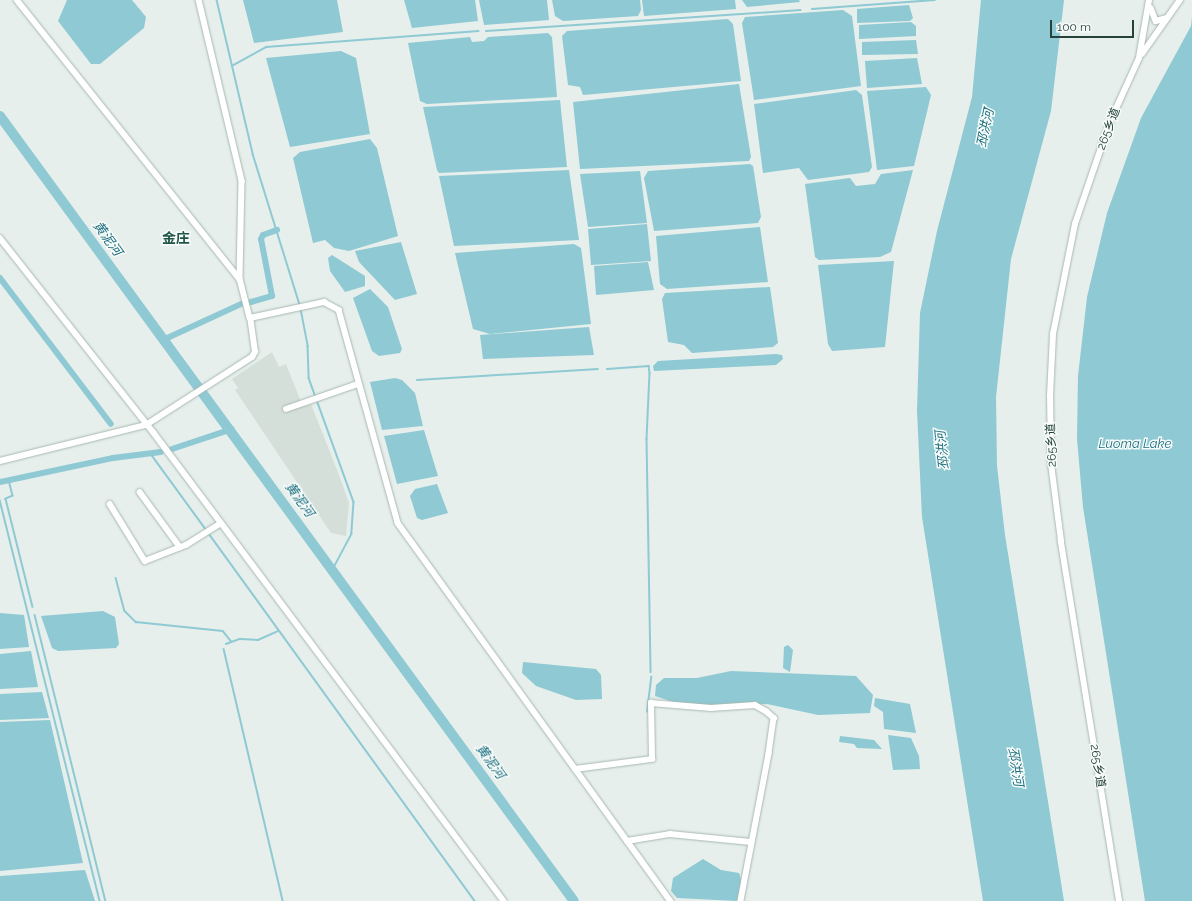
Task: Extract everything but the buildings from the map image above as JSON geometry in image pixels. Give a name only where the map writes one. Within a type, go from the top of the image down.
[{"type":"street","points":[[17,0],[240,279]]},
{"type":"street","points":[[0,461],[146,425],[182,404],[235,368],[255,352],[250,318],[240,279],[242,181],[199,0]]},
{"type":"street","points":[[1139,58],[1180,0]]},
{"type":"street","points":[[1149,1],[1156,21],[1167,18]]},
{"type":"street","name":"265乡道","points":[[1119,901],[1061,541],[1051,464],[1050,396],[1053,334],[1075,224],[1110,122],[1139,58],[1149,1]]},
{"type":"street","points":[[0,238],[146,425],[504,901]]},
{"type":"street","points":[[250,318],[315,303],[332,304],[339,310],[358,384],[398,523],[670,901]]},
{"type":"street","points":[[286,409],[321,394],[358,384]]},
{"type":"street","points":[[140,492],[180,547]]},
{"type":"street","points":[[110,504],[145,560],[180,547],[220,524]]},
{"type":"street","points":[[575,768],[652,759],[651,703],[711,708],[755,705],[774,718],[741,901]]},
{"type":"street","points":[[627,841],[670,834],[751,842]]},
{"type":"shaded area","points":[[272,352],[279,367],[286,364],[303,407],[311,404],[349,503],[346,536],[331,533],[235,390],[238,388],[232,379]]},
{"type":"water","points":[[67,0],[132,0],[146,17],[144,28],[100,64],[91,64],[58,21]]},
{"type":"water","points":[[243,0],[337,0],[343,32],[254,43]]},
{"type":"water","points":[[404,0],[475,0],[478,21],[412,28]]},
{"type":"water","points":[[479,0],[547,0],[549,20],[484,25]]},
{"type":"water","points":[[552,0],[640,0],[641,10],[638,16],[563,21],[555,16]]},
{"type":"water","points":[[642,0],[735,0],[736,9],[644,16]]},
{"type":"water","points":[[742,0],[799,0],[800,2],[747,7]]},
{"type":"water","name":"邳洪河","points":[[981,0],[1064,0],[1051,111],[1011,259],[996,397],[997,466],[1005,535],[1064,901],[983,901],[922,517],[917,411],[920,313],[937,231],[972,97]]},
{"type":"water","points":[[909,5],[913,18],[910,21],[857,23],[857,9]]},
{"type":"water","points":[[843,10],[852,16],[861,86],[754,100],[742,23],[745,17]]},
{"type":"water","name":"Luoma Lake","points":[[1192,17],[1192,901],[1145,901],[1083,507],[1077,439],[1078,376],[1087,297],[1107,213],[1141,118],[1191,26]]},
{"type":"water","points":[[728,19],[733,24],[741,81],[583,95],[580,87],[568,85],[562,36],[567,31]]},
{"type":"water","points":[[911,22],[916,26],[916,36],[859,39],[859,25]]},
{"type":"water","points":[[548,33],[552,37],[557,97],[427,104],[420,101],[408,43],[470,37],[472,42],[484,41],[488,37]]},
{"type":"water","points":[[916,40],[918,54],[862,55],[862,42]]},
{"type":"water","points":[[341,51],[356,58],[370,134],[290,147],[266,58]]},
{"type":"water","points":[[917,58],[922,84],[867,88],[865,61]]},
{"type":"water","points":[[739,84],[751,157],[749,161],[580,169],[573,102]]},
{"type":"water","points":[[926,87],[931,95],[914,166],[877,170],[867,91]]},
{"type":"water","points":[[856,90],[862,95],[872,167],[869,172],[808,180],[799,168],[763,173],[754,104]]},
{"type":"water","points":[[560,100],[567,167],[439,173],[437,170],[423,107]]},
{"type":"water","points":[[370,139],[377,148],[398,236],[349,251],[334,248],[325,240],[313,243],[293,158],[300,152]]},
{"type":"water","points":[[750,164],[753,166],[761,217],[758,223],[654,231],[644,178],[648,171]]},
{"type":"water","points":[[569,170],[579,240],[454,246],[439,176]]},
{"type":"water","points":[[913,170],[891,252],[880,257],[819,260],[815,257],[805,184],[850,178],[856,186],[875,184],[881,174]]},
{"type":"water","points":[[640,171],[647,223],[588,227],[580,174]]},
{"type":"water","points":[[647,224],[651,261],[591,265],[588,229]]},
{"type":"water","points":[[760,227],[768,282],[667,289],[660,284],[656,236]]},
{"type":"water","points":[[401,242],[417,294],[395,300],[359,262],[355,251]]},
{"type":"water","points":[[574,244],[581,248],[591,324],[490,334],[473,329],[455,253]]},
{"type":"water","points":[[332,255],[365,276],[365,286],[345,292],[330,271],[328,258]]},
{"type":"water","points":[[894,261],[885,347],[832,351],[828,344],[818,265]]},
{"type":"water","points":[[648,262],[654,290],[596,295],[594,266]]},
{"type":"water","points":[[770,287],[778,343],[773,347],[692,353],[684,345],[668,342],[662,299],[665,293]]},
{"type":"water","points":[[370,289],[388,307],[402,349],[400,353],[379,356],[372,351],[353,298]]},
{"type":"water","points":[[589,327],[594,355],[483,359],[480,335]]},
{"type":"water","points":[[776,354],[782,355],[783,359],[776,365],[654,371],[653,366],[658,361]]},
{"type":"water","points":[[395,378],[402,380],[415,393],[423,426],[382,430],[370,382]]},
{"type":"water","points":[[424,430],[438,476],[397,484],[384,436]]},
{"type":"water","points":[[437,484],[448,513],[422,520],[417,518],[410,496],[415,489]]},
{"type":"water","points":[[103,611],[115,617],[119,644],[116,648],[58,651],[52,648],[41,616]]},
{"type":"water","points":[[0,613],[24,615],[29,647],[0,649]]},
{"type":"water","points":[[788,645],[793,650],[790,672],[783,668],[784,647]]},
{"type":"water","points":[[31,651],[38,687],[0,689],[0,654]]},
{"type":"water","points":[[523,662],[596,669],[601,675],[602,699],[576,700],[536,686],[522,673]]},
{"type":"water","points":[[731,671],[856,676],[873,695],[870,713],[818,715],[767,704],[712,706],[676,703],[655,696],[656,685],[664,678],[697,678]]},
{"type":"water","points":[[42,692],[49,718],[0,720],[0,694]]},
{"type":"water","points":[[875,698],[910,704],[916,733],[884,729],[883,712],[874,706]]},
{"type":"water","points":[[50,720],[83,863],[0,871],[0,722]]},
{"type":"water","points":[[888,735],[911,738],[919,756],[920,769],[893,770]]},
{"type":"water","points":[[840,736],[874,740],[882,749],[857,748],[854,744],[839,742]]},
{"type":"water","points":[[703,859],[721,870],[739,873],[742,883],[737,901],[677,898],[671,891],[673,878]]},
{"type":"water","points":[[85,870],[95,901],[0,901],[0,876]]},
{"type":"waterway","points":[[217,0],[253,154],[300,305]]},
{"type":"waterway","points":[[812,9],[935,0]]},
{"type":"waterway","points":[[486,31],[800,10]]},
{"type":"waterway","points":[[232,66],[266,47],[478,31]]},
{"type":"waterway","name":"黄泥河","points":[[0,116],[574,901]]},
{"type":"waterway","points":[[251,302],[272,296],[261,239],[263,235],[277,230]]},
{"type":"waterway","points":[[0,278],[111,424]]},
{"type":"waterway","points":[[165,339],[241,304]]},
{"type":"waterway","points":[[301,309],[308,346],[309,378],[354,502],[352,534],[334,568]]},
{"type":"waterway","points":[[607,369],[649,366],[647,439],[651,672]]},
{"type":"waterway","points":[[417,380],[598,369]]},
{"type":"waterway","points":[[172,449],[232,429]]},
{"type":"waterway","points":[[0,482],[113,458],[161,452]]},
{"type":"waterway","points":[[151,454],[205,528]]},
{"type":"waterway","points":[[9,480],[13,496],[6,499],[33,607]]},
{"type":"waterway","points":[[0,500],[100,901]]},
{"type":"waterway","points":[[210,535],[475,901]]},
{"type":"waterway","points":[[116,578],[125,611],[136,622],[223,631],[231,641]]},
{"type":"waterway","points":[[35,615],[106,901]]},
{"type":"waterway","points":[[226,644],[240,639],[258,640],[278,631]]},
{"type":"waterway","points":[[224,649],[283,901]]},
{"type":"waterway","points":[[647,712],[651,677]]},
{"type":"district","name":"金庄","points":[[176,238]]}]
